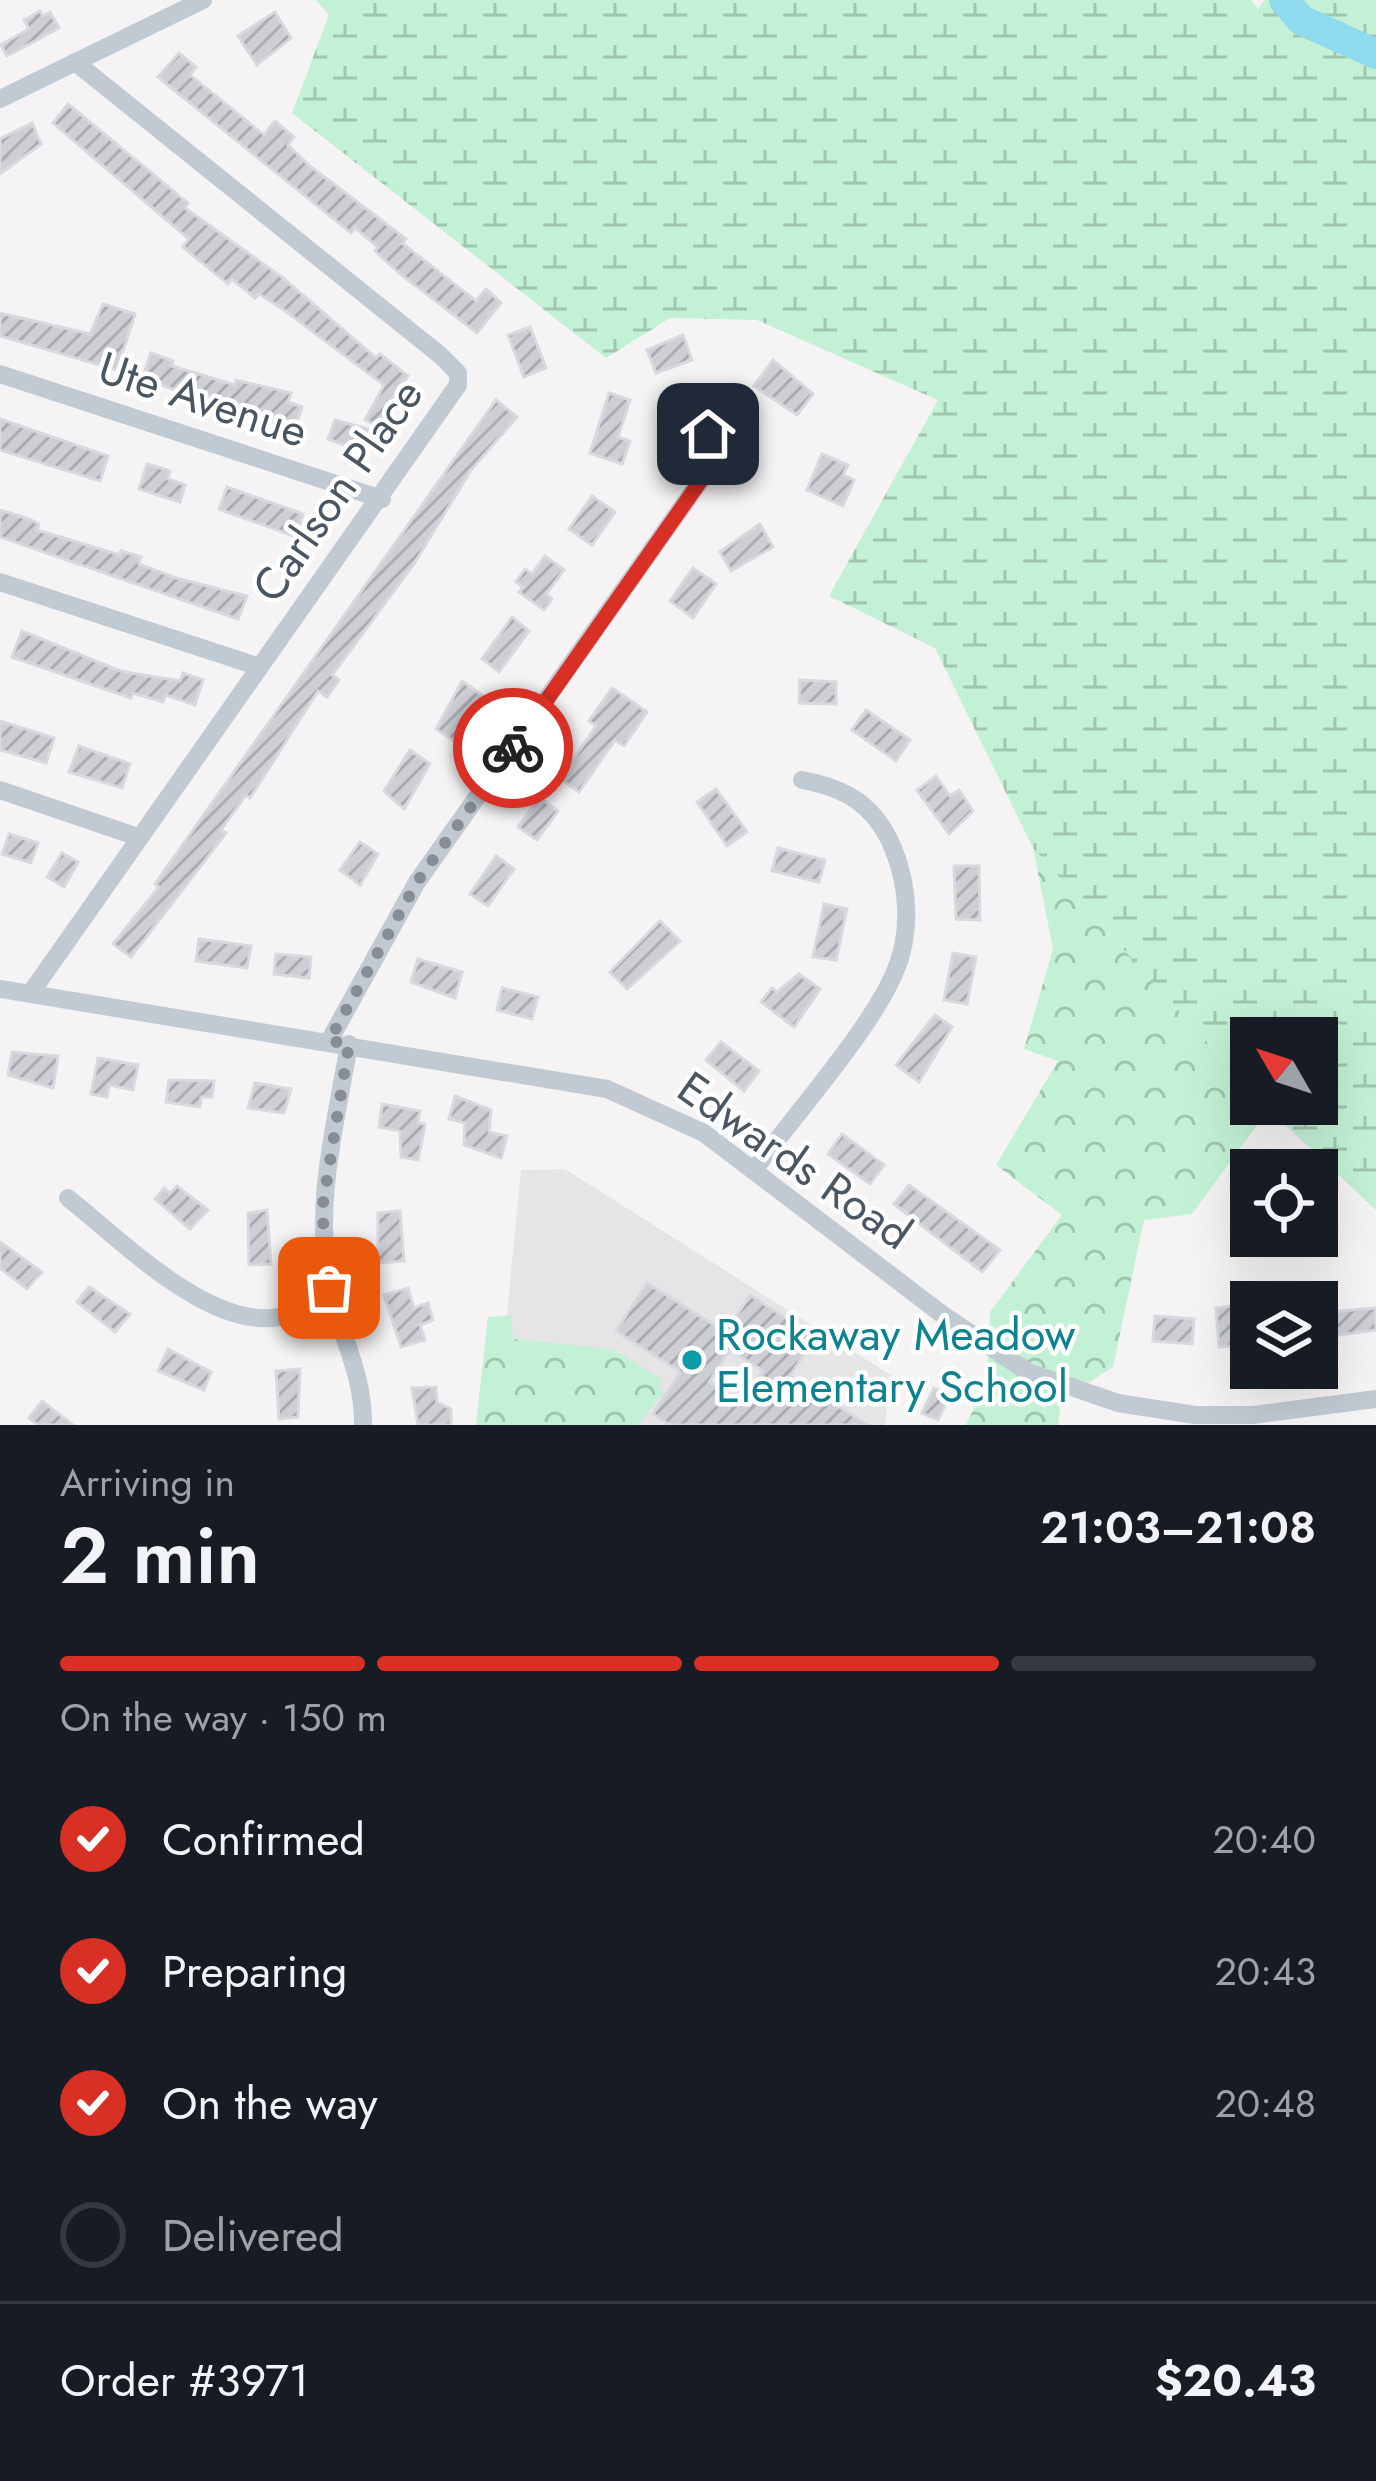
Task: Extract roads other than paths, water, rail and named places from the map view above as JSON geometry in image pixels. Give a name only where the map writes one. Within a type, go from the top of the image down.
[{"type":"street","points":[[0,99],[203,0]]},
{"type":"street","name":"Carlson Place","points":[[30,994],[458,385],[458,373],[75,62]]},
{"type":"street","name":"Ute Avenue","points":[[0,374],[382,499]]},
{"type":"street","points":[[363,1425],[364,1395],[333,1296],[322,1210],[339,1042],[384,938],[430,863],[711,466],[717,450],[708,434]]},
{"type":"street","points":[[0,582],[260,667]]},
{"type":"street","points":[[754,1170],[893,977],[905,932],[904,884],[878,819],[842,789],[802,780]]},
{"type":"street","points":[[0,790],[138,837]]},
{"type":"street","name":"Edwards Road","points":[[0,989],[608,1089],[674,1115],[1002,1358],[1095,1396],[1195,1420],[1376,1399]]},
{"type":"street","points":[[68,1198],[177,1282],[232,1314],[279,1317],[333,1296]]},
{"type":"waterway","points":[[1284,0],[1301,20],[1376,54]]},
{"type":"place","name":"Rockaway Meadow Elementary School","points":[[692,1360]]}]
